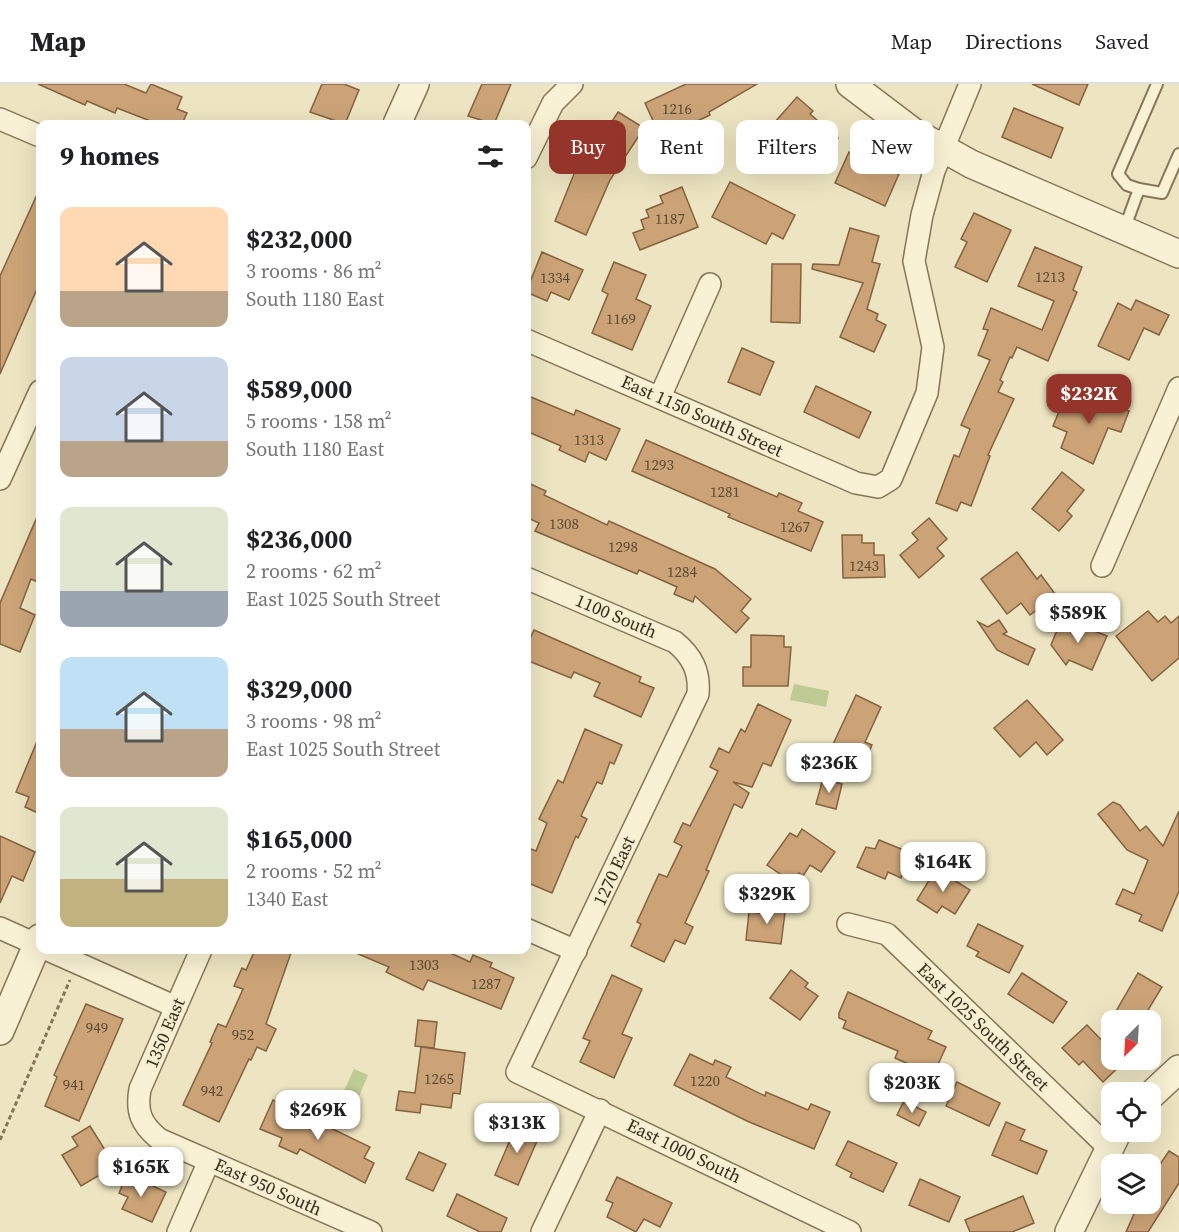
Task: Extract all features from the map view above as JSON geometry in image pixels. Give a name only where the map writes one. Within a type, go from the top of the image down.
[{"type":"street","points":[[399,120],[414,84]]},
{"type":"street","points":[[531,148],[553,103],[572,84]]},
{"type":"street","points":[[850,84],[912,131],[971,164],[1179,254]]},
{"type":"street","points":[[942,148],[970,84]]},
{"type":"street","points":[[0,119],[36,134]]},
{"type":"street","name":"East 1150 South Street","points":[[531,342],[856,483],[878,487],[891,479],[927,393],[933,347],[914,261],[931,180],[942,148]]},
{"type":"street","points":[[660,397],[710,284]]},
{"type":"street","points":[[1102,566],[1179,388]]},
{"type":"street","points":[[0,479],[36,402]]},
{"type":"street","name":"1100 South","points":[[531,580],[675,642],[687,652],[696,667]]},
{"type":"street","name":"1270 East","points":[[517,1072],[698,694],[700,680],[696,667]]},
{"type":"street","name":"East 1025 South Street","points":[[848,924],[887,934],[1101,1128]]},
{"type":"street","points":[[0,928],[36,943]]},
{"type":"street","points":[[531,931],[576,951]]},
{"type":"street","points":[[0,1031],[38,954]]},
{"type":"street","points":[[61,954],[176,1007]]},
{"type":"street","name":"1350 East","points":[[140,1118],[137,1106],[140,1089],[199,954]]},
{"type":"street","points":[[1161,1085],[1179,1068]]},
{"type":"street","name":"East 1000 South","points":[[517,1072],[600,1110],[818,1225],[850,1232]]},
{"type":"street","points":[[543,1232],[600,1110]]},
{"type":"street","name":"East 950 South","points":[[140,1118],[159,1139],[371,1232]]},
{"type":"street","points":[[1069,1232],[1112,1142]]},
{"type":"street","points":[[178,1232],[209,1161]]},
{"type":"lane","points":[[1157,84],[1118,174],[1127,185],[1162,193],[1179,154]]},
{"type":"lane","points":[[1124,230],[1139,189]]},
{"type":"path","points":[[0,1140],[69,982]]},
{"type":"green space","points":[[794,684],[829,691],[826,707],[790,700]]},
{"type":"green space","points":[[354,1069],[368,1075],[354,1108],[339,1101]]},
{"type":"building","points":[[38,84],[124,84],[146,93],[151,84],[182,97],[177,109],[187,113],[184,120],[148,120],[117,108],[115,113],[87,101],[85,105]]},
{"type":"building","points":[[322,84],[344,84],[359,90],[347,120],[333,120],[310,112]]},
{"type":"building","points":[[482,84],[511,84],[496,120],[481,120],[468,116]]},
{"type":"building","points":[[686,84],[757,84],[699,120],[653,120],[645,103]]},
{"type":"building","points":[[1032,84],[1088,84],[1079,105]]},
{"type":"building","points":[[797,97],[813,111],[810,114],[817,120],[777,120]]},
{"type":"building","points":[[1014,108],[1063,128],[1051,158],[1002,137]]},
{"type":"building","points":[[618,112],[638,124],[638,137],[626,156],[626,120],[613,120]]},
{"type":"building","points":[[849,152],[850,174],[899,174],[885,206],[835,183]]},
{"type":"building","points":[[574,174],[614,174],[586,235],[555,221]]},
{"type":"building","points":[[730,182],[795,215],[783,239],[772,233],[766,244],[712,217]]},
{"type":"building","points":[[682,187],[698,227],[640,250],[633,233],[644,229],[641,220],[649,217],[646,210],[663,203],[660,196]]},
{"type":"building","points":[[36,197],[36,291],[0,374],[0,276]]},
{"type":"building","points":[[974,213],[1011,230],[987,282],[955,267],[967,242],[961,239]]},
{"type":"building","points":[[850,228],[879,236],[872,262],[880,264],[867,309],[878,314],[876,320],[886,325],[874,352],[840,337],[863,283],[812,269],[813,264],[839,265]]},
{"type":"building","points":[[1035,247],[1082,267],[1073,290],[1077,292],[1048,361],[1017,347],[1012,358],[1010,357],[1000,380],[1003,382],[998,392],[1014,399],[988,455],[990,456],[971,506],[961,502],[957,511],[936,503],[954,455],[959,457],[970,429],[961,425],[990,360],[978,355],[988,330],[983,329],[991,308],[1042,330],[1054,301],[1018,286]]},
{"type":"building","points":[[542,252],[583,270],[569,300],[551,292],[547,301],[531,294],[531,280]]},
{"type":"building","points":[[614,262],[646,275],[636,299],[651,306],[632,350],[592,333],[608,294],[602,291]]},
{"type":"building","points":[[772,264],[801,264],[800,323],[771,322]]},
{"type":"building","points":[[1136,300],[1169,315],[1159,335],[1144,328],[1129,360],[1098,346],[1118,303],[1131,310]]},
{"type":"building","points":[[742,348],[774,362],[760,395],[728,382]]},
{"type":"building","points":[[816,386],[871,412],[859,438],[804,412]]},
{"type":"building","points":[[1085,393],[1129,411],[1121,432],[1108,428],[1093,464],[1061,448],[1067,432],[1053,426],[1063,402],[1078,408]]},
{"type":"building","points":[[531,397],[574,415],[576,410],[620,429],[606,460],[589,452],[585,462],[559,450],[561,446],[531,433]]},
{"type":"building","points":[[646,440],[777,497],[779,493],[802,503],[798,511],[823,522],[811,551],[728,517],[730,514],[632,471]]},
{"type":"building","points":[[1062,472],[1084,490],[1067,511],[1072,516],[1059,531],[1032,509]]},
{"type":"building","points":[[531,484],[546,491],[544,495],[607,525],[609,521],[715,569],[751,599],[741,611],[749,618],[736,633],[695,596],[693,602],[674,594],[677,587],[639,570],[637,574],[535,531],[539,523],[531,519]]},
{"type":"building","points":[[929,518],[947,539],[937,548],[944,556],[919,578],[900,555],[918,540],[912,533]]},
{"type":"building","points":[[36,519],[36,581],[31,579],[20,608],[35,615],[20,652],[0,644],[0,603]]},
{"type":"building","points":[[842,535],[862,535],[862,543],[874,543],[874,555],[884,555],[885,577],[843,578]]},
{"type":"building","points":[[1017,552],[1037,579],[1041,575],[1056,595],[1030,615],[1021,603],[1007,614],[981,579]]},
{"type":"building","points":[[1148,611],[1158,622],[1165,616],[1171,623],[1179,616],[1179,658],[1152,681],[1116,636]]},
{"type":"building","points":[[1062,618],[1107,636],[1092,670],[1069,660],[1066,665],[1051,645]]},
{"type":"building","points":[[999,620],[1007,632],[1003,634],[1035,649],[1028,665],[997,650],[978,622],[988,627]]},
{"type":"building","points":[[534,630],[641,677],[639,682],[654,688],[641,717],[594,696],[600,683],[574,672],[571,678],[531,662],[531,636]]},
{"type":"building","points":[[751,635],[784,636],[784,647],[791,647],[788,686],[743,686],[743,667],[751,667]]},
{"type":"building","points":[[856,695],[881,707],[865,742],[872,745],[862,768],[829,753]]},
{"type":"building","points":[[1027,700],[1063,740],[1047,755],[1036,742],[1020,757],[994,728]]},
{"type":"building","points":[[758,704],[791,720],[771,766],[763,763],[752,787],[733,782],[749,793],[742,808],[734,804],[706,870],[709,871],[685,923],[693,927],[685,944],[675,940],[664,962],[631,946],[641,924],[637,922],[659,874],[667,877],[682,846],[674,842],[683,823],[690,826],[718,771],[710,767],[719,748],[729,753],[741,729],[745,732]]},
{"type":"building","points":[[585,729],[622,745],[614,764],[610,762],[602,784],[597,782],[581,816],[587,819],[578,838],[576,836],[552,893],[531,884],[531,849],[536,851],[547,823],[539,819],[558,780],[563,783]]},
{"type":"building","points":[[36,744],[36,812],[25,807],[29,797],[16,792]]},
{"type":"building","points":[[823,779],[842,784],[836,809],[816,804]]},
{"type":"building","points":[[1113,802],[1120,805],[1140,831],[1146,826],[1163,846],[1179,811],[1179,891],[1162,931],[1139,921],[1142,915],[1116,904],[1123,889],[1134,894],[1148,860],[1127,850],[1098,814]]},
{"type":"building","points":[[802,829],[835,852],[821,872],[810,865],[803,876],[799,873],[792,882],[767,865],[790,833],[797,837]]},
{"type":"building","points":[[0,836],[35,852],[23,881],[12,876],[0,903]]},
{"type":"building","points":[[879,840],[911,853],[901,878],[888,872],[885,879],[857,867],[866,847],[875,849]]},
{"type":"building","points":[[936,869],[970,890],[955,914],[942,906],[937,913],[917,900]]},
{"type":"building","points":[[769,903],[786,905],[781,944],[746,940],[749,912],[768,914]]},
{"type":"building","points":[[978,924],[1023,946],[1009,973],[976,956],[979,952],[967,946]]},
{"type":"building","points":[[253,954],[291,954],[266,1024],[276,1029],[266,1051],[257,1047],[251,1060],[249,1059],[219,1122],[183,1105],[212,1043],[210,1042],[218,1024],[226,1027],[243,989],[234,986],[242,968],[246,970]]},
{"type":"building","points":[[358,954],[453,954],[470,962],[473,955],[492,963],[490,967],[514,978],[501,1009],[428,980],[423,990],[386,972],[389,967]]},
{"type":"building","points":[[791,970],[808,983],[805,987],[818,996],[800,1020],[770,998]]},
{"type":"building","points":[[1022,973],[1067,1002],[1053,1023],[1008,994]]},
{"type":"building","points":[[1138,973],[1162,987],[1148,1010],[1117,1010]]},
{"type":"building","points":[[612,975],[642,989],[622,1034],[632,1038],[614,1078],[580,1062],[590,1041],[583,1038]]},
{"type":"building","points":[[848,992],[932,1031],[928,1039],[946,1047],[933,1075],[895,1058],[898,1051],[843,1028],[846,1021],[839,1018],[839,1013]]},
{"type":"building","points":[[86,1004],[123,1019],[79,1121],[45,1106],[57,1077],[54,1075]]},
{"type":"building","points":[[418,1020],[437,1022],[434,1048],[415,1046]]},
{"type":"building","points":[[1087,1025],[1101,1040],[1101,1070],[1116,1070],[1103,1082],[1083,1061],[1079,1065],[1062,1048]]},
{"type":"building","points":[[421,1047],[465,1053],[460,1094],[453,1093],[451,1108],[421,1104],[420,1113],[396,1110],[399,1091],[415,1093]]},
{"type":"building","points":[[690,1054],[713,1065],[715,1060],[731,1067],[726,1077],[765,1096],[766,1092],[808,1110],[811,1104],[830,1112],[814,1149],[747,1121],[674,1085]]},
{"type":"building","points":[[957,1082],[1000,1103],[989,1126],[946,1106]]},
{"type":"building","points":[[273,1100],[370,1147],[364,1158],[374,1163],[365,1183],[300,1149],[297,1154],[279,1146],[282,1138],[260,1129]]},
{"type":"building","points":[[904,1101],[926,1112],[919,1126],[897,1115]]},
{"type":"building","points":[[1006,1122],[1025,1130],[1020,1140],[1047,1151],[1037,1174],[992,1155]]},
{"type":"building","points":[[517,1124],[540,1134],[518,1185],[495,1175]]},
{"type":"building","points":[[90,1126],[115,1166],[81,1186],[62,1155],[78,1146],[72,1137]]},
{"type":"building","points":[[848,1141],[897,1163],[883,1192],[850,1177],[852,1173],[836,1165]]},
{"type":"building","points":[[1169,1151],[1179,1157],[1179,1183],[1161,1211],[1161,1163]]},
{"type":"building","points":[[419,1152],[446,1164],[433,1191],[406,1179]]},
{"type":"building","points":[[127,1174],[166,1192],[152,1222],[122,1209],[128,1197],[119,1193]]},
{"type":"building","points":[[617,1177],[672,1203],[660,1227],[644,1219],[636,1232],[607,1217],[613,1203],[606,1200]]},
{"type":"building","points":[[920,1179],[960,1197],[949,1222],[909,1205]]},
{"type":"building","points":[[457,1194],[507,1218],[501,1232],[480,1232],[447,1216]]},
{"type":"building","points":[[1023,1196],[1034,1223],[1012,1232],[970,1232],[965,1220]]},
{"type":"building","points":[[1134,1214],[1159,1214],[1148,1232],[1126,1232]]}]
